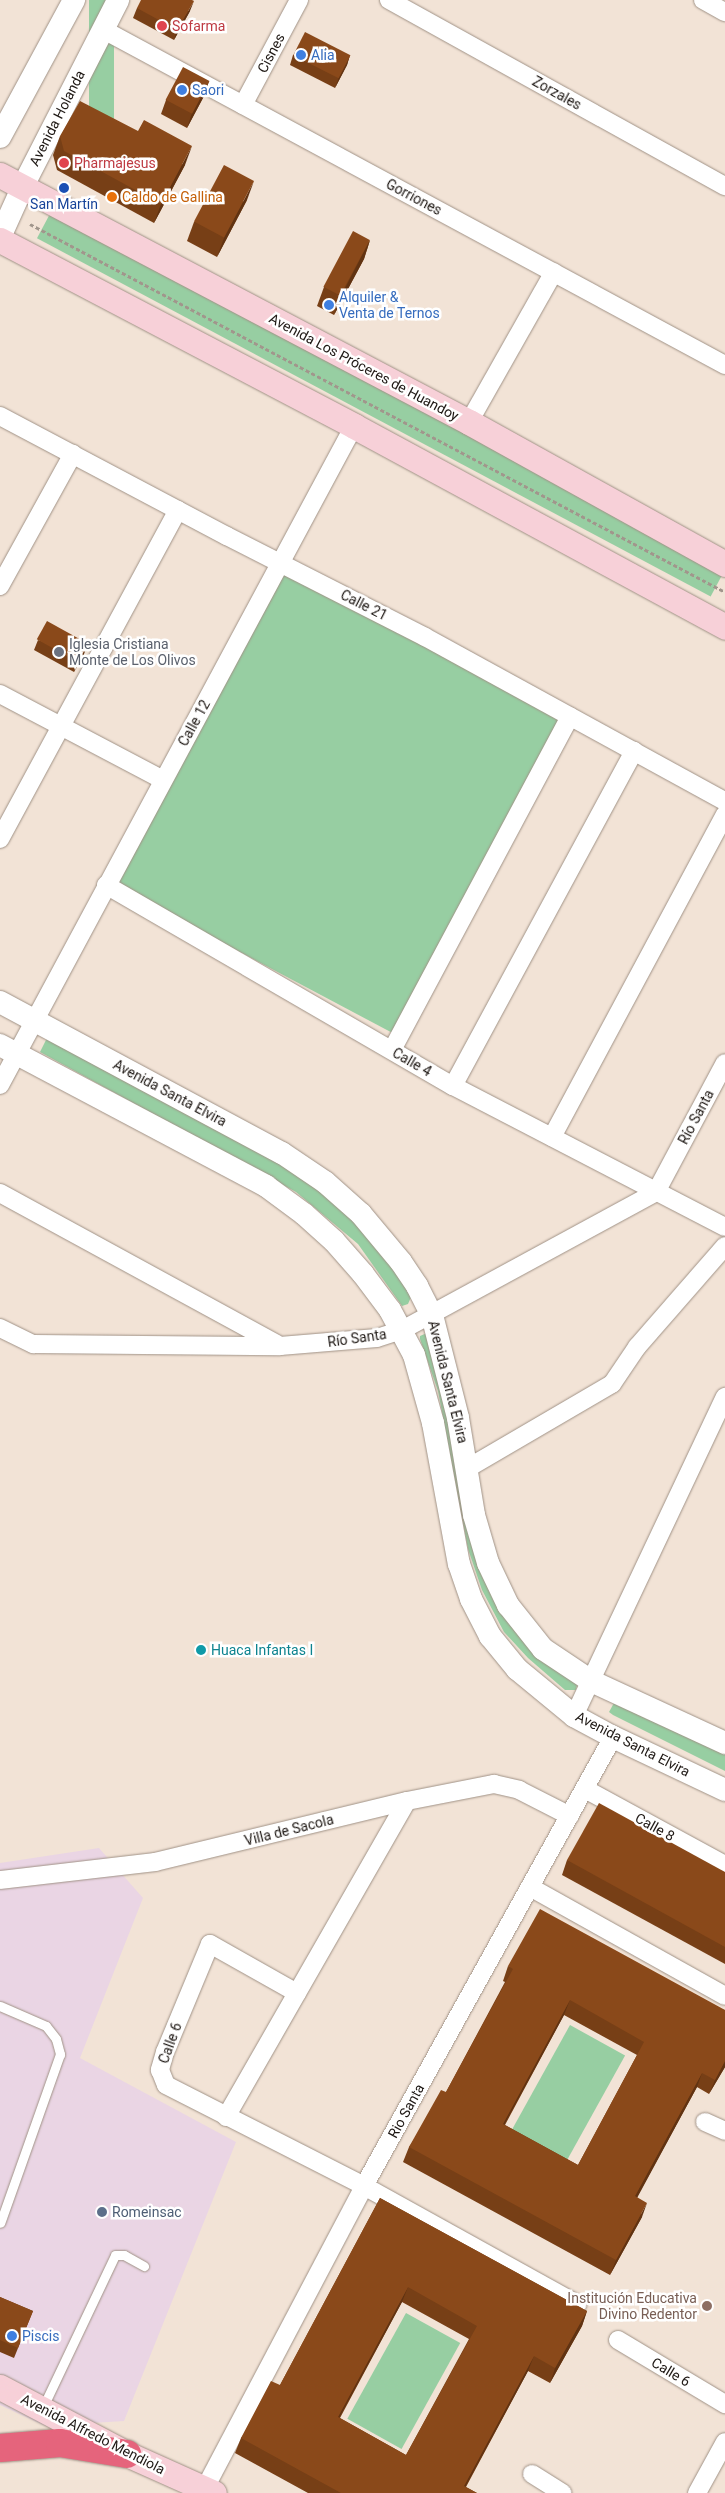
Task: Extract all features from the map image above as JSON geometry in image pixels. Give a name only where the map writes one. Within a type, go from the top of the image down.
[{"type":"highway","points":[[0,2448],[60,2443],[127,2454]]},
{"type":"main road","name":"Avenida Los Próceres de Huandoy","points":[[0,175],[468,422],[725,564]]},
{"type":"main road","points":[[0,239],[354,426],[725,627]]},
{"type":"main road","name":"Avenida Alfredo Mendiola","points":[[0,2387],[127,2454],[209,2491]]},
{"type":"street","points":[[0,137],[74,0]]},
{"type":"street","name":"Avenida Holanda","points":[[0,239],[22,186],[118,0]]},
{"type":"street","name":"Cisnes","points":[[243,105],[299,0]]},
{"type":"street","name":"Zorzales","points":[[389,0],[725,186]]},
{"type":"street","points":[[703,0],[725,12]]},
{"type":"street","name":"Gorriones","points":[[102,29],[725,365]]},
{"type":"street","points":[[468,422],[554,272]]},
{"type":"street","name":"Calle 21","points":[[0,416],[425,637],[725,801]]},
{"type":"street","name":"Calle 12","points":[[0,1085],[8,1049],[34,1020],[354,426]]},
{"type":"street","points":[[0,586],[73,454]]},
{"type":"street","points":[[0,839],[178,510]]},
{"type":"street","points":[[0,694],[163,780]]},
{"type":"street","points":[[392,1050],[570,716]]},
{"type":"street","points":[[454,1086],[634,751]]},
{"type":"street","points":[[552,1137],[725,814]]},
{"type":"street","name":"Calle 4","points":[[106,886],[454,1086],[725,1227]]},
{"type":"street","name":"Avenida Santa Elvira","points":[[0,1002],[282,1153],[325,1182],[360,1214],[401,1262],[418,1286],[432,1315],[458,1418],[468,1468],[474,1515],[488,1563],[508,1604],[543,1648],[591,1680],[725,1743]]},
{"type":"street","name":"Avenida Santa Elvira","points":[[8,1049],[266,1186],[304,1214],[334,1241],[364,1274],[402,1330],[414,1355],[433,1422],[459,1564],[470,1599],[490,1636],[517,1669],[574,1716],[612,1737],[725,1790]]},
{"type":"street","name":"Río Santa","points":[[0,1328],[33,1344],[280,1346],[377,1338],[402,1330],[656,1192],[720,1085],[725,1063]]},
{"type":"street","points":[[0,1193],[280,1346]]},
{"type":"street","points":[[468,1468],[612,1384],[637,1346],[725,1246]]},
{"type":"street","points":[[574,1716],[725,1397]]},
{"type":"street","name":"Rio Santa","points":[[209,2491],[364,2186],[585,1789],[612,1737]]},
{"type":"street","name":"Villa de Sacola","points":[[0,1880],[155,1862],[407,1801],[494,1784],[519,1790],[570,1816]]},
{"type":"street","name":"Calle 8","points":[[585,1789],[725,1865]]},
{"type":"street","points":[[226,2117],[407,1801]]},
{"type":"street","points":[[530,1887],[725,1996]]},
{"type":"street","name":"Calle 6","points":[[297,1993],[210,1944],[165,2052],[160,2070],[166,2084],[226,2117],[364,2186],[577,2304]]},
{"type":"street","points":[[705,2122],[725,2131]]},
{"type":"street","name":"Calle 6","points":[[618,2340],[725,2404]]},
{"type":"street","points":[[697,2493],[725,2442]]},
{"type":"street","points":[[532,2474],[562,2493]]},
{"type":"lane","points":[[0,2006],[46,2026],[56,2039],[60,2054],[0,2224]]},
{"type":"lane","points":[[42,2409],[115,2255],[124,2255],[144,2266]]},
{"type":"path","points":[[10,215],[725,592]]},
{"type":"shaded area","points":[[99,1848],[143,1898],[80,2058],[236,2142],[124,2421],[45,2426],[0,2405],[0,1863]]},
{"type":"green space","points":[[89,0],[114,0],[114,157],[89,157]]},
{"type":"green space","points":[[52,210],[725,568],[711,596],[37,238]]},
{"type":"green space","points":[[284,571],[563,719],[395,1035],[116,886]]},
{"type":"green space","points":[[48,1036],[298,1172],[360,1224],[395,1270],[411,1297],[408,1304],[402,1306],[358,1244],[296,1192],[40,1052]]},
{"type":"green space","points":[[427,1333],[484,1571],[578,1680],[576,1690],[565,1690],[528,1658],[504,1632],[482,1590],[468,1549],[438,1391],[420,1339],[420,1336]]},
{"type":"green space","points":[[614,1703],[725,1751],[725,1771],[613,1715],[609,1712]]},
{"type":"green space","points":[[570,2025],[625,2056],[566,2161],[511,2131]]},
{"type":"green space","points":[[406,2313],[460,2343],[402,2449],[347,2419]]},
{"type":"building","points":[[141,0],[194,1],[177,30],[137,8]]},
{"type":"building","points":[[305,32],[350,55],[339,78],[293,55]]},
{"type":"building","points":[[183,67],[209,81],[192,114],[166,100]]},
{"type":"building","points":[[80,101],[138,131],[144,120],[192,146],[161,204],[64,151],[60,136]]},
{"type":"building","points":[[224,165],[254,181],[224,237],[194,222]]},
{"type":"building","points":[[353,231],[370,240],[340,296],[323,287]]},
{"type":"building","points":[[47,621],[88,644],[78,662],[37,639]]},
{"type":"building","points":[[599,1803],[725,1872],[725,1947],[567,1860]]},
{"type":"building","points":[[540,1909],[725,2010],[725,2061],[715,2080],[702,2073],[635,2196],[647,2203],[616,2260],[409,2147],[441,2090],[446,2092],[513,1969],[508,1966]],"holes":[[[570,2000],[644,2042],[578,2165],[503,2124]]]},
{"type":"building","points":[[380,2198],[587,2311],[555,2368],[534,2356],[464,2486],[477,2493],[341,2493],[241,2438],[271,2381],[280,2385]],"holes":[[[408,2287],[477,2326],[406,2455],[338,2417]]]},
{"type":"building","name":"Piscis","points":[[0,2297],[33,2311],[18,2348],[0,2340]]},
{"type":"place","name":"Sofarma","points":[[162,26]]},
{"type":"place","name":"Alia","points":[[301,55]]},
{"type":"place","name":"Saori","points":[[182,90]]},
{"type":"place","name":"Pharmajesus","points":[[64,163]]},
{"type":"place","name":"San Martín","points":[[64,188]]},
{"type":"place","name":"Caldo de Gallina","points":[[112,197]]},
{"type":"place","name":"Alquiler & Venta de Ternos","points":[[329,305]]},
{"type":"place","name":"Iglesia Cristiana Monte de Los Olivos","points":[[59,652]]},
{"type":"place","name":"Huaca Infantas I","points":[[201,1650]]},
{"type":"place","name":"Romeinsac","points":[[102,2212]]},
{"type":"place","name":"Institución Educativa Divino Redentor","points":[[707,2306]]},
{"type":"place","name":"Piscis","points":[[12,2336]]}]
